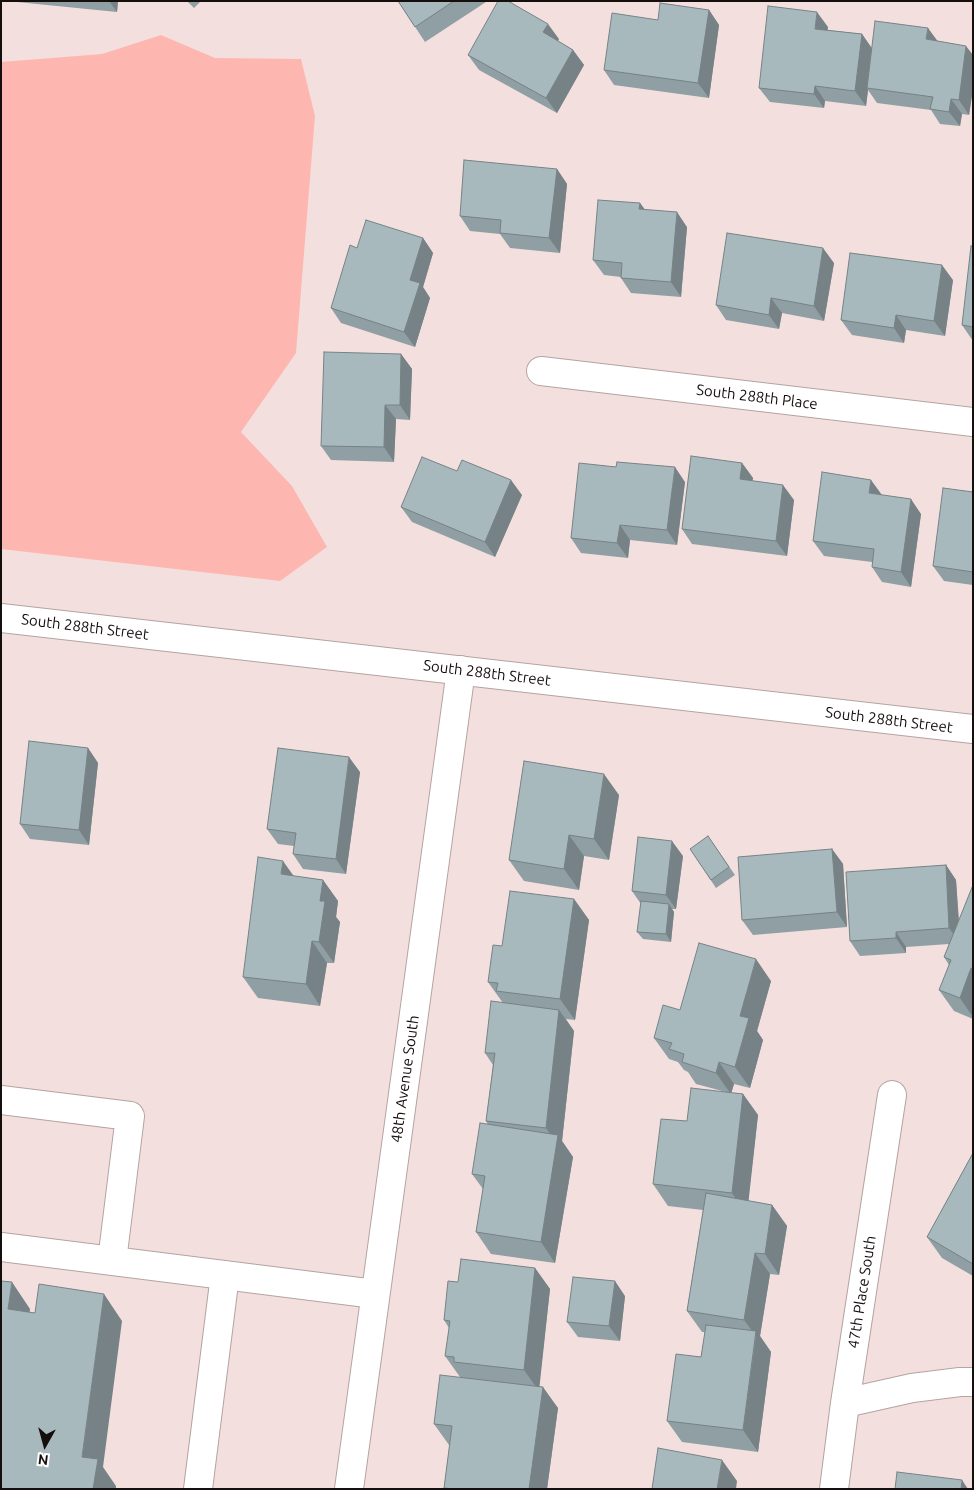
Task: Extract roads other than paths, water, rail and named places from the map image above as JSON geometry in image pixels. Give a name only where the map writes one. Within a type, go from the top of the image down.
[{"type":"street","name":"South 288th Place","points":[[541,371],[973,422]]},
{"type":"street","name":"South 288th Street","points":[[1,618],[973,729]]},
{"type":"street","name":"48th Avenue South","points":[[349,1489],[461,670]]},
{"type":"street","name":"47th Place South","points":[[834,1489],[845,1403],[892,1095]]},
{"type":"street","points":[[1,1100],[130,1116],[112,1261]]},
{"type":"street","points":[[1,1247],[376,1294]]},
{"type":"street","points":[[198,1489],[225,1275]]},
{"type":"street","points":[[845,1403],[912,1388],[973,1382]]}]
